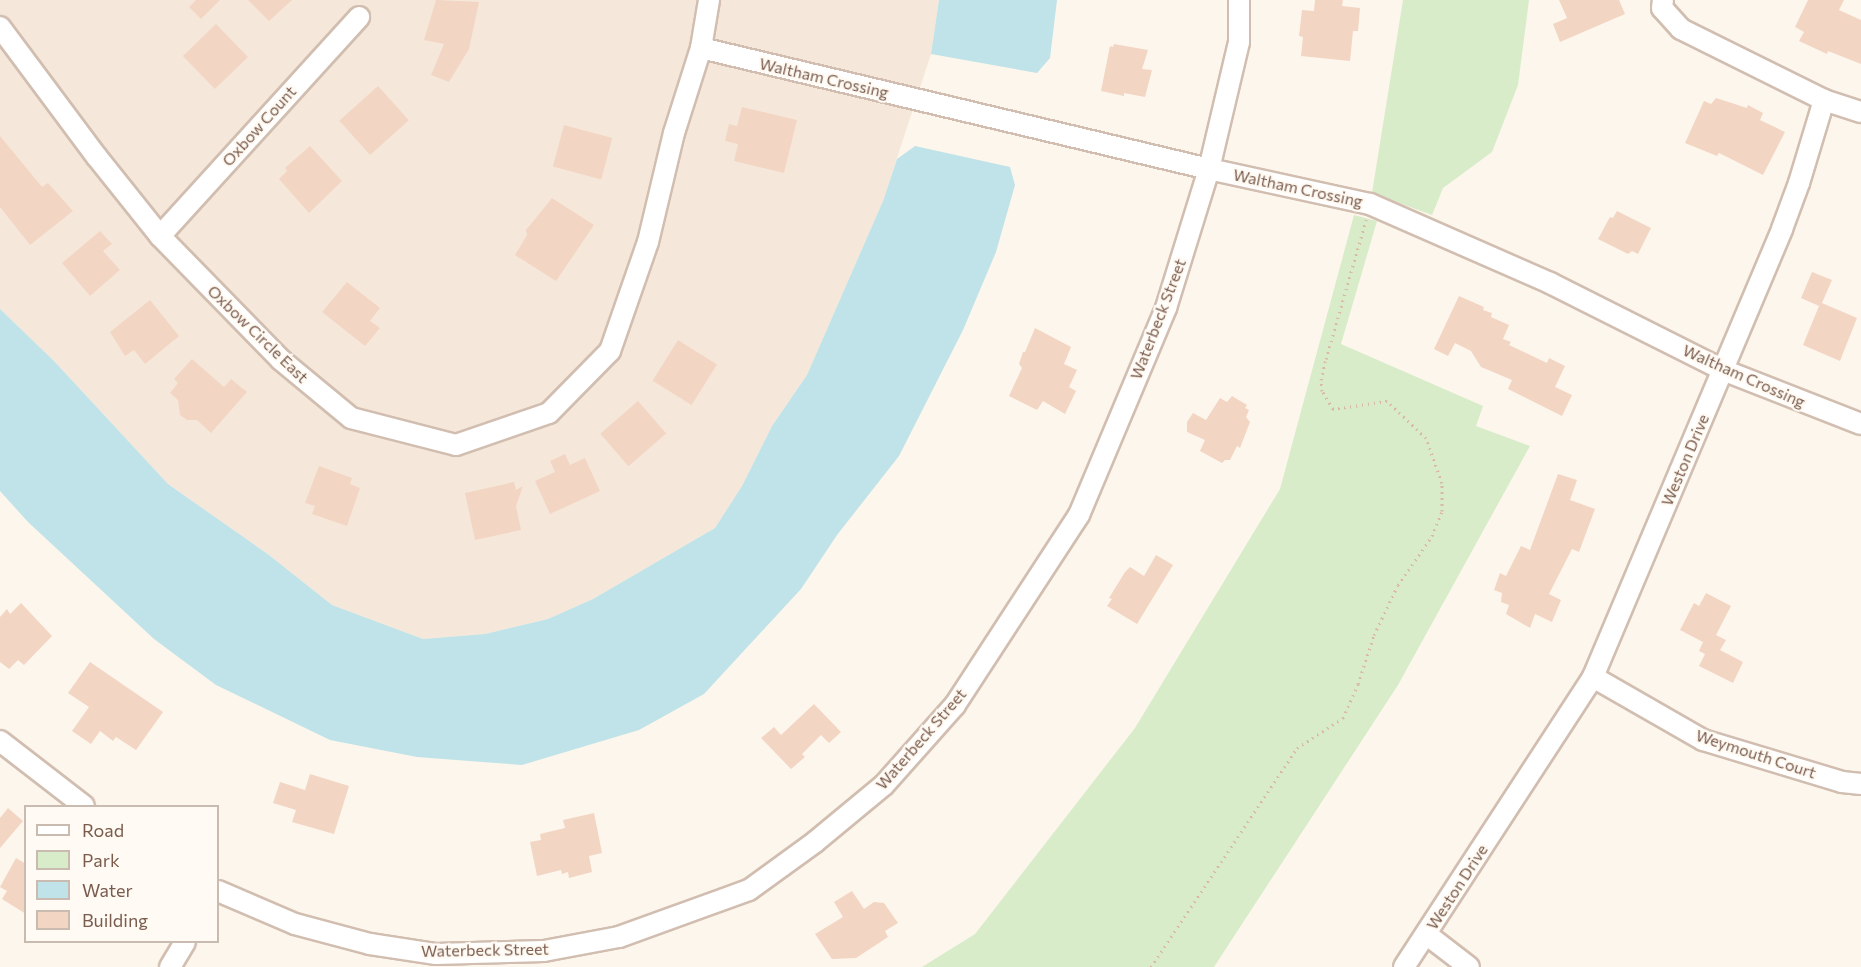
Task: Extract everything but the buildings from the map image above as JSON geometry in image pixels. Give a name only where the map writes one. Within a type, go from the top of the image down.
[{"type":"street","name":"Oxbow Circle East","points":[[0,27],[160,236],[280,360],[351,418],[456,445],[549,413],[610,351],[648,242],[674,133],[701,48],[709,0]]},
{"type":"street","name":"Waterbeck Street","points":[[219,891],[295,924],[370,944],[436,954],[544,951],[619,937],[749,890],[815,842],[884,785],[955,705],[1079,514],[1166,308],[1209,169],[1239,42],[1239,0]]},
{"type":"street","points":[[1664,0],[1662,8],[1681,29],[1824,100],[1861,112]]},
{"type":"street","name":"Oxbow Count","points":[[160,236],[359,17]]},
{"type":"street","name":"Waltham Crossing","points":[[701,48],[1209,169],[1370,204],[1550,283],[1723,370],[1861,424]]},
{"type":"street","name":"Weston Drive","points":[[1404,967],[1593,677],[1723,370],[1799,183],[1824,100]]},
{"type":"street","name":"Weymouth Court","points":[[1593,677],[1703,740],[1842,782],[1861,784]]},
{"type":"street","points":[[0,741],[49,782],[81,805]]},
{"type":"street","points":[[1426,934],[1469,967]]},
{"type":"street","points":[[170,967],[183,943]]},
{"type":"path","points":[[1151,967],[1297,748],[1343,718],[1374,635],[1393,595],[1432,536],[1442,511],[1442,483],[1426,438],[1387,401],[1333,409],[1322,391],[1321,380],[1326,359],[1370,204]]},
{"type":"shaded area","points":[[0,0],[939,0],[931,54],[883,201],[807,375],[772,426],[742,486],[715,528],[593,599],[548,619],[485,634],[423,639],[332,605],[269,555],[168,484],[54,361],[0,309]]},
{"type":"green space","points":[[1403,0],[1529,0],[1518,85],[1492,152],[1443,188],[1432,215],[1372,193]]},
{"type":"green space","points":[[1354,215],[1377,221],[1341,344],[1483,406],[1476,426],[1530,446],[1398,685],[1214,967],[922,967],[975,934],[1135,728],[1280,489]]},
{"type":"water","points":[[939,0],[1057,0],[1050,58],[1037,73],[931,54]]},
{"type":"water","points":[[915,146],[1010,167],[1015,185],[996,252],[963,330],[899,456],[837,535],[801,589],[704,694],[639,730],[522,765],[417,757],[330,740],[216,685],[154,639],[28,522],[0,491],[0,309],[54,361],[168,484],[269,555],[332,605],[423,639],[485,634],[548,619],[593,599],[715,528],[742,486],[772,426],[807,375],[883,201],[897,159]]}]
